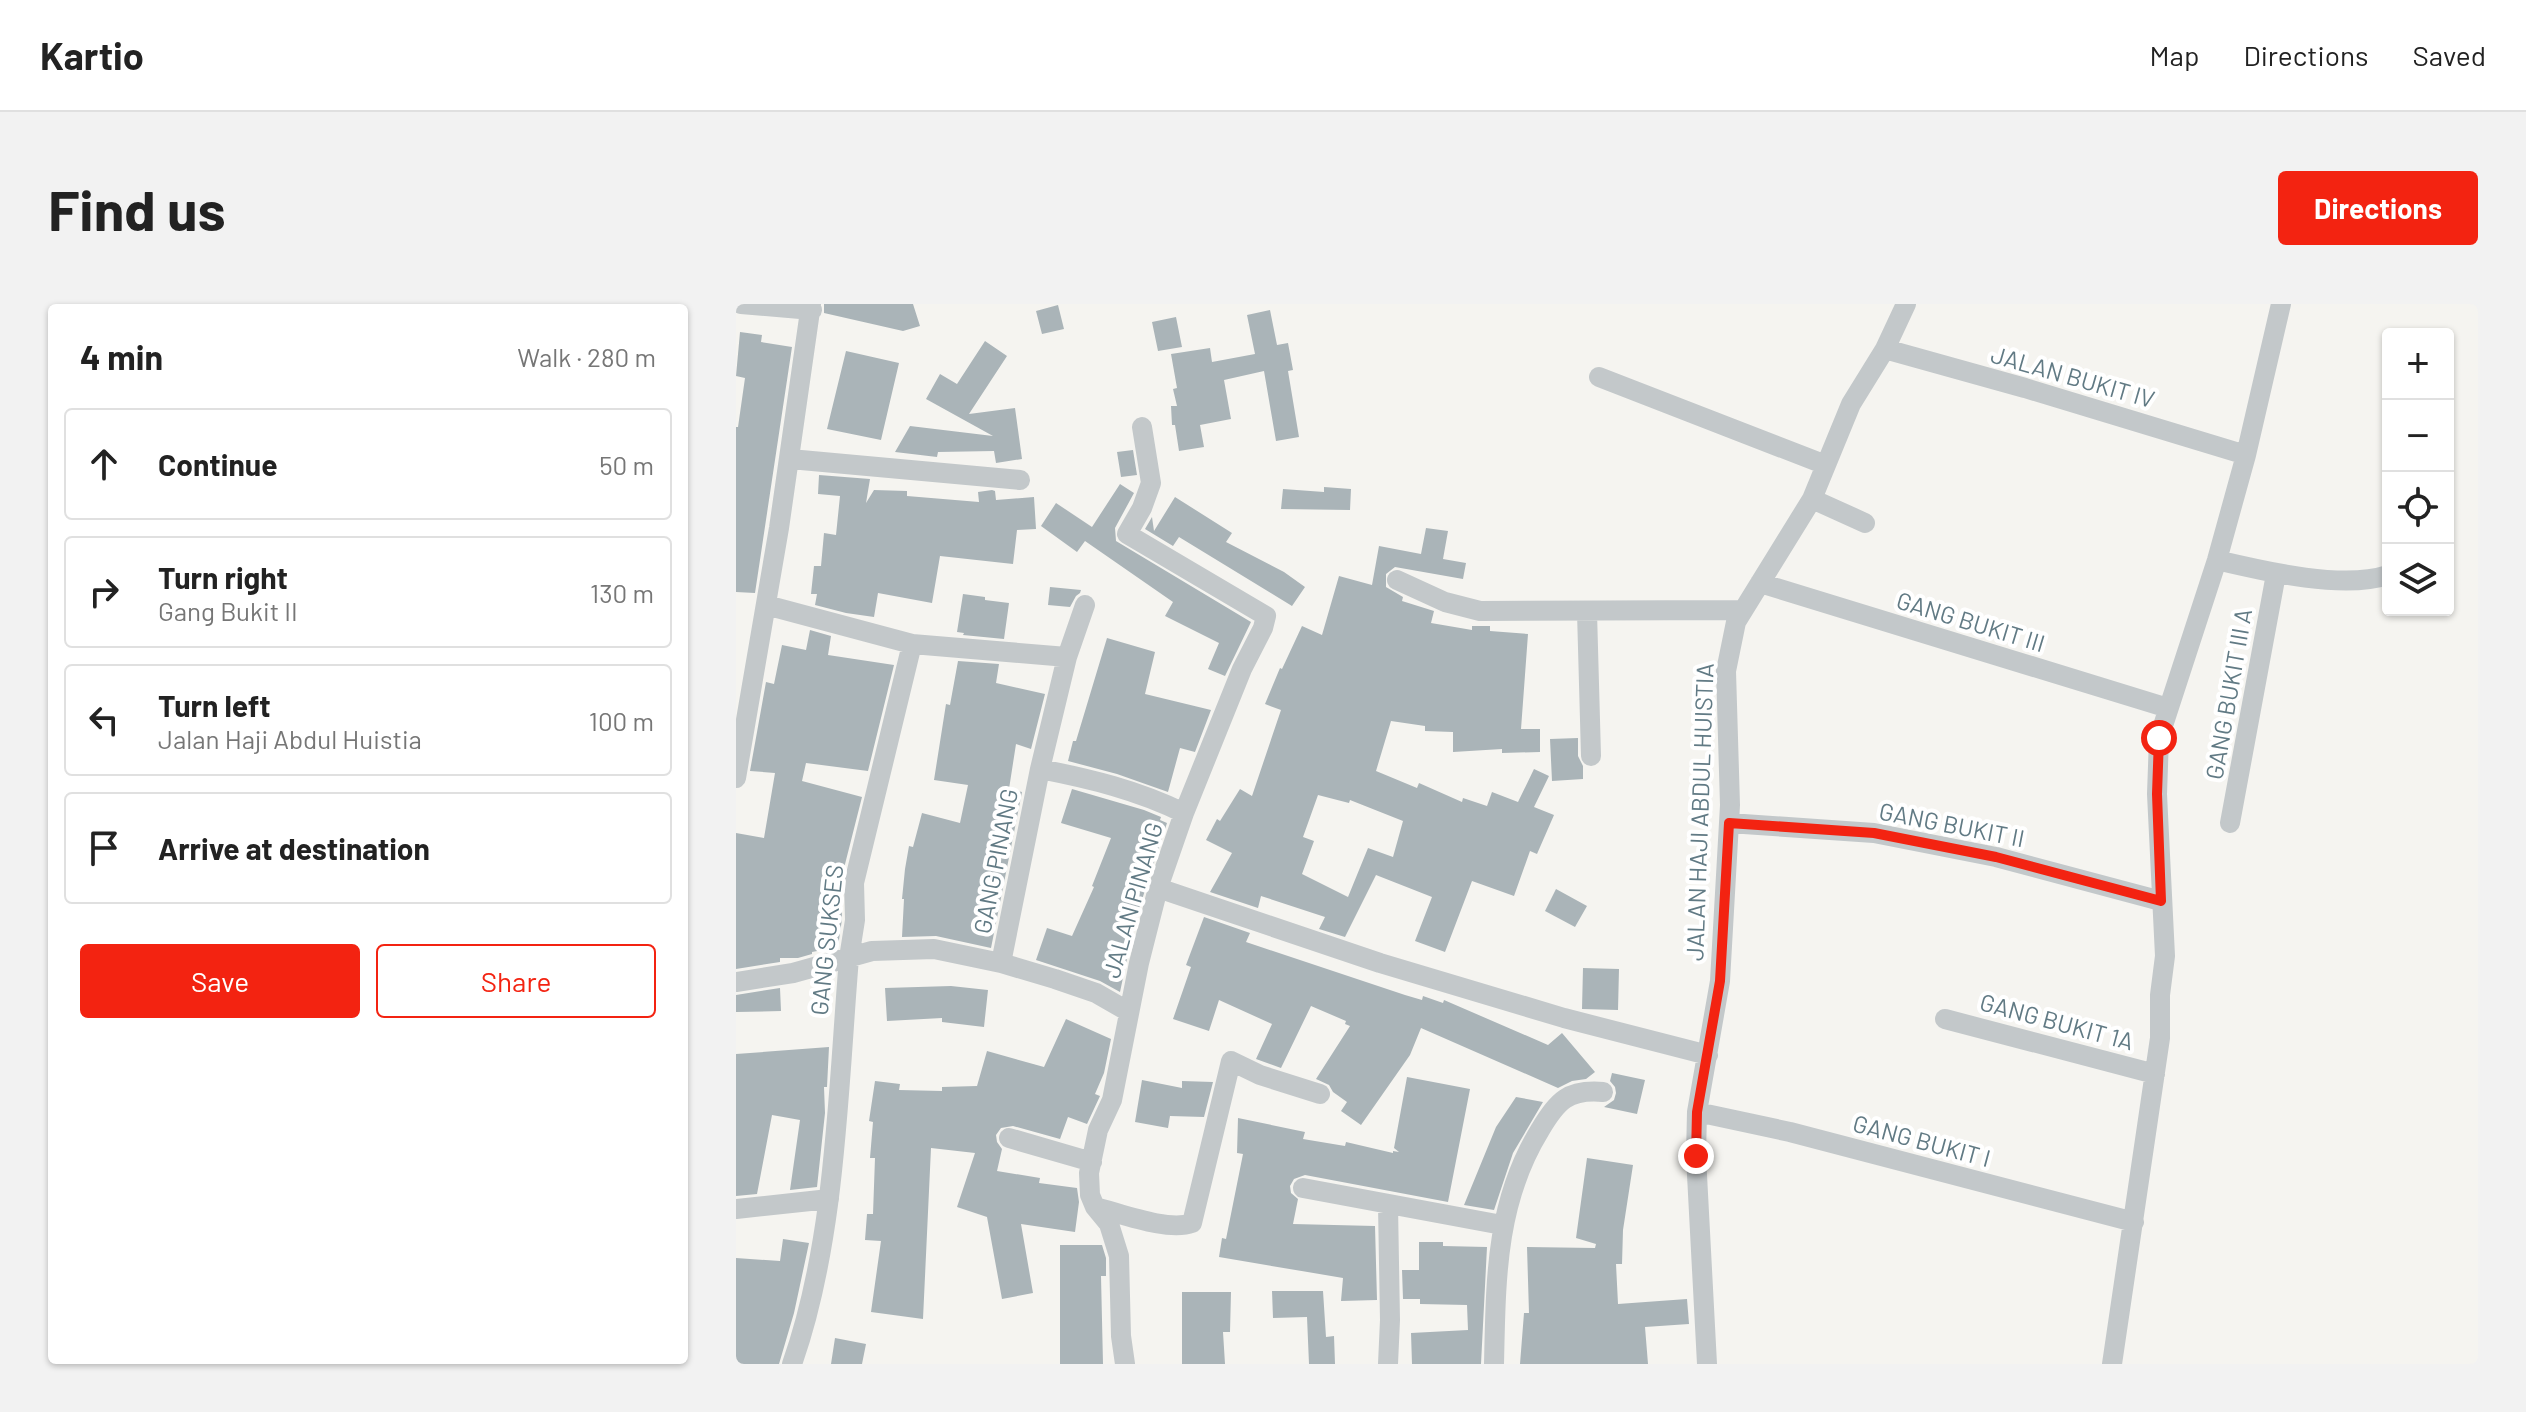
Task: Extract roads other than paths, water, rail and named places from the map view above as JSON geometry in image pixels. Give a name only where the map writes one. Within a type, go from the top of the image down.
[{"type":"street","points":[[736,778],[790,459],[812,307],[741,304]]},
{"type":"street","name":"JALAN HAJI ABDUL HUISTIA","points":[[1707,1364],[1696,1156],[1697,1112],[1720,981],[1729,823],[1726,671],[1736,622],[1812,499],[1851,404],[1885,349],[1906,304]]},
{"type":"street","points":[[2112,1364],[2160,1038],[2160,995],[2165,956],[2157,794],[2159,738],[2217,560],[2246,455],[2281,304]]},
{"type":"street","name":"JALAN BUKIT IV","points":[[1885,349],[2246,455]]},
{"type":"street","points":[[1599,377],[1826,465]]},
{"type":"street","name":"JALAN PINANG","points":[[1125,1364],[1121,1336],[1119,1256],[1109,1224],[1090,1195],[1089,1173],[1098,1130],[1112,1100],[1158,888],[1184,813],[1266,616],[1127,534],[1142,508],[1151,483],[1142,427]]},
{"type":"street","points":[[790,459],[1020,480]]},
{"type":"street","points":[[1812,499],[1865,523]]},
{"type":"street","points":[[2217,560],[2276,574],[2372,580],[2382,577]]},
{"type":"street","name":"GANG BUKIT III A","points":[[2230,823],[2276,574]]},
{"type":"street","points":[[1397,580],[1445,602],[1480,611],[1743,610]]},
{"type":"street","name":"GANG BUKIT III","points":[[1760,583],[2168,708]]},
{"type":"street","points":[[766,605],[912,644],[1067,657]]},
{"type":"street","name":"GANG PINANG","points":[[1001,963],[1040,769],[1067,657],[1085,605]]},
{"type":"street","points":[[1587,612],[1591,756]]},
{"type":"street","name":"GANG SUKSES","points":[[792,1364],[809,1307],[829,1199],[849,958],[855,920],[854,883],[912,644]]},
{"type":"street","name":"GANG PINANG","points":[[1040,769],[1116,785],[1184,813]]},
{"type":"street","name":"GANG BUKIT II","points":[[1729,823],[1874,833],[1996,857],[2161,901]]},
{"type":"street","points":[[1158,888],[1380,963],[1564,1018],[1708,1055]]},
{"type":"street","points":[[736,982],[793,973],[872,951],[934,949],[1001,963],[1096,993],[1129,1012]]},
{"type":"street","name":"GANG BUKIT 1A","points":[[1945,1019],[2155,1074]]},
{"type":"street","points":[[1095,1207],[1159,1223],[1192,1223],[1231,1061],[1260,1075],[1320,1094]]},
{"type":"street","points":[[1494,1364],[1502,1225],[1525,1153],[1550,1114],[1567,1095],[1586,1091],[1603,1092]]},
{"type":"street","name":"GANG BUKIT I","points":[[1697,1112],[1790,1132],[2134,1222]]},
{"type":"street","points":[[1009,1138],[1092,1162]]},
{"type":"street","points":[[1303,1188],[1502,1225]]},
{"type":"street","points":[[736,1209],[829,1199]]},
{"type":"street","points":[[1388,1205],[1388,1364]]}]
